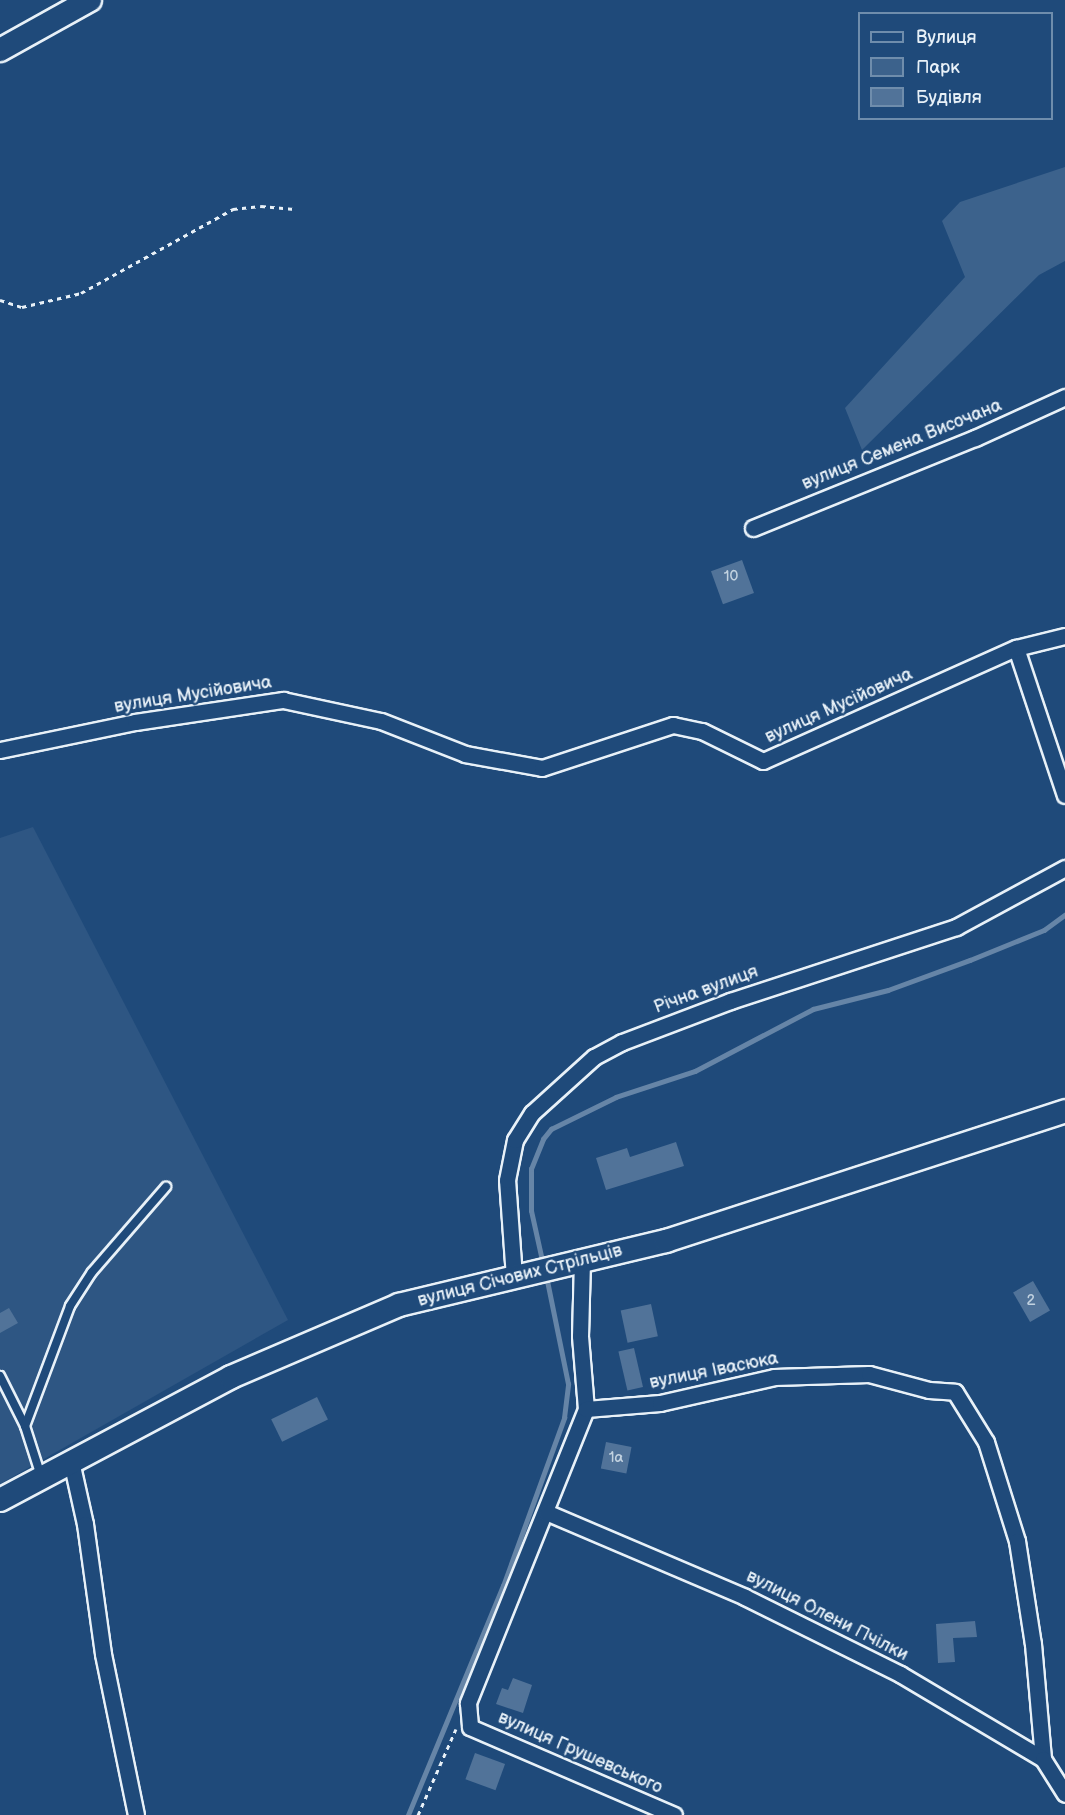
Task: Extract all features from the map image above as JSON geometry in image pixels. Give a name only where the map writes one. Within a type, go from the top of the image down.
[{"type":"street","points":[[0,50],[90,0]]},
{"type":"street","name":"вулиця Семена Височана","points":[[753,528],[975,438],[1065,397]]},
{"type":"street","name":"вулиця Мусійовича","points":[[0,750],[135,722],[283,700],[381,721],[465,754],[542,768],[673,725],[702,731],[763,761],[1016,648],[1065,636]]},
{"type":"street","points":[[1016,648],[1065,795]]},
{"type":"street","name":"Річна вулиця","points":[[523,1274],[507,1180],[515,1140],[532,1113],[594,1057],[622,1042],[730,1001],[956,927],[1065,868]]},
{"type":"street","name":"вулиця Січових Стрільців","points":[[0,1500],[168,1408],[322,1335],[399,1305],[666,1241],[1065,1111]]},
{"type":"street","points":[[468,1703],[586,1409],[580,1336],[582,1260]]},
{"type":"street","name":"вулиця Івасюка","points":[[586,1409],[660,1403],[774,1377],[869,1374],[929,1390],[955,1392],[986,1442],[1017,1541],[1033,1644],[1043,1759]]},
{"type":"street","points":[[71,1461],[85,1524],[100,1634],[136,1815]]},
{"type":"street","name":"вулиця Олени Пчілки","points":[[546,1512],[745,1597],[909,1679],[1043,1759],[1065,1794]]},
{"type":"street","name":"вулиця Грушевського","points":[[468,1703],[470,1727],[674,1815]]},
{"type":"lane","points":[[25,1426],[70,1306],[104,1257],[166,1187]]},
{"type":"lane","points":[[0,1376],[25,1426],[41,1477]]},
{"type":"path","points":[[0,300],[22,307],[81,293],[233,209],[261,206],[297,209]]},
{"type":"path","points":[[418,1815],[468,1703]]},
{"type":"shaded area","points":[[33,827],[288,1320],[0,1484],[0,838]]},
{"type":"green space","points":[[1065,167],[1065,261],[1039,275],[862,450],[845,408],[965,277],[942,221],[960,202]]},
{"type":"building","points":[[742,560],[754,593],[723,604],[711,571]]},
{"type":"building","points":[[676,1142],[684,1166],[606,1190],[596,1158],[627,1148],[630,1157]]},
{"type":"building","points":[[1033,1281],[1050,1310],[1030,1322],[1013,1292]]},
{"type":"building","points":[[651,1304],[658,1336],[628,1343],[621,1310]]},
{"type":"building","points":[[9,1308],[18,1323],[0,1333],[0,1313]]},
{"type":"building","points":[[634,1348],[643,1387],[627,1391],[618,1352]]},
{"type":"building","points":[[317,1397],[328,1419],[282,1442],[271,1419]]},
{"type":"building","points":[[606,1442],[632,1447],[626,1473],[601,1469]]},
{"type":"building","points":[[975,1621],[977,1637],[953,1638],[955,1662],[938,1663],[936,1624]]},
{"type":"building","points":[[513,1678],[532,1685],[523,1713],[496,1704],[502,1688],[508,1690]]},
{"type":"building","points":[[475,1753],[505,1764],[495,1790],[465,1779]]},
{"type":"waterway","points":[[543,1265],[531,1211],[531,1169],[543,1139],[551,1129],[616,1097],[695,1071],[813,1009],[888,990],[970,960],[1044,930],[1065,915]]},
{"type":"waterway","points":[[408,1815],[503,1586],[564,1418],[568,1384],[546,1276]]}]
